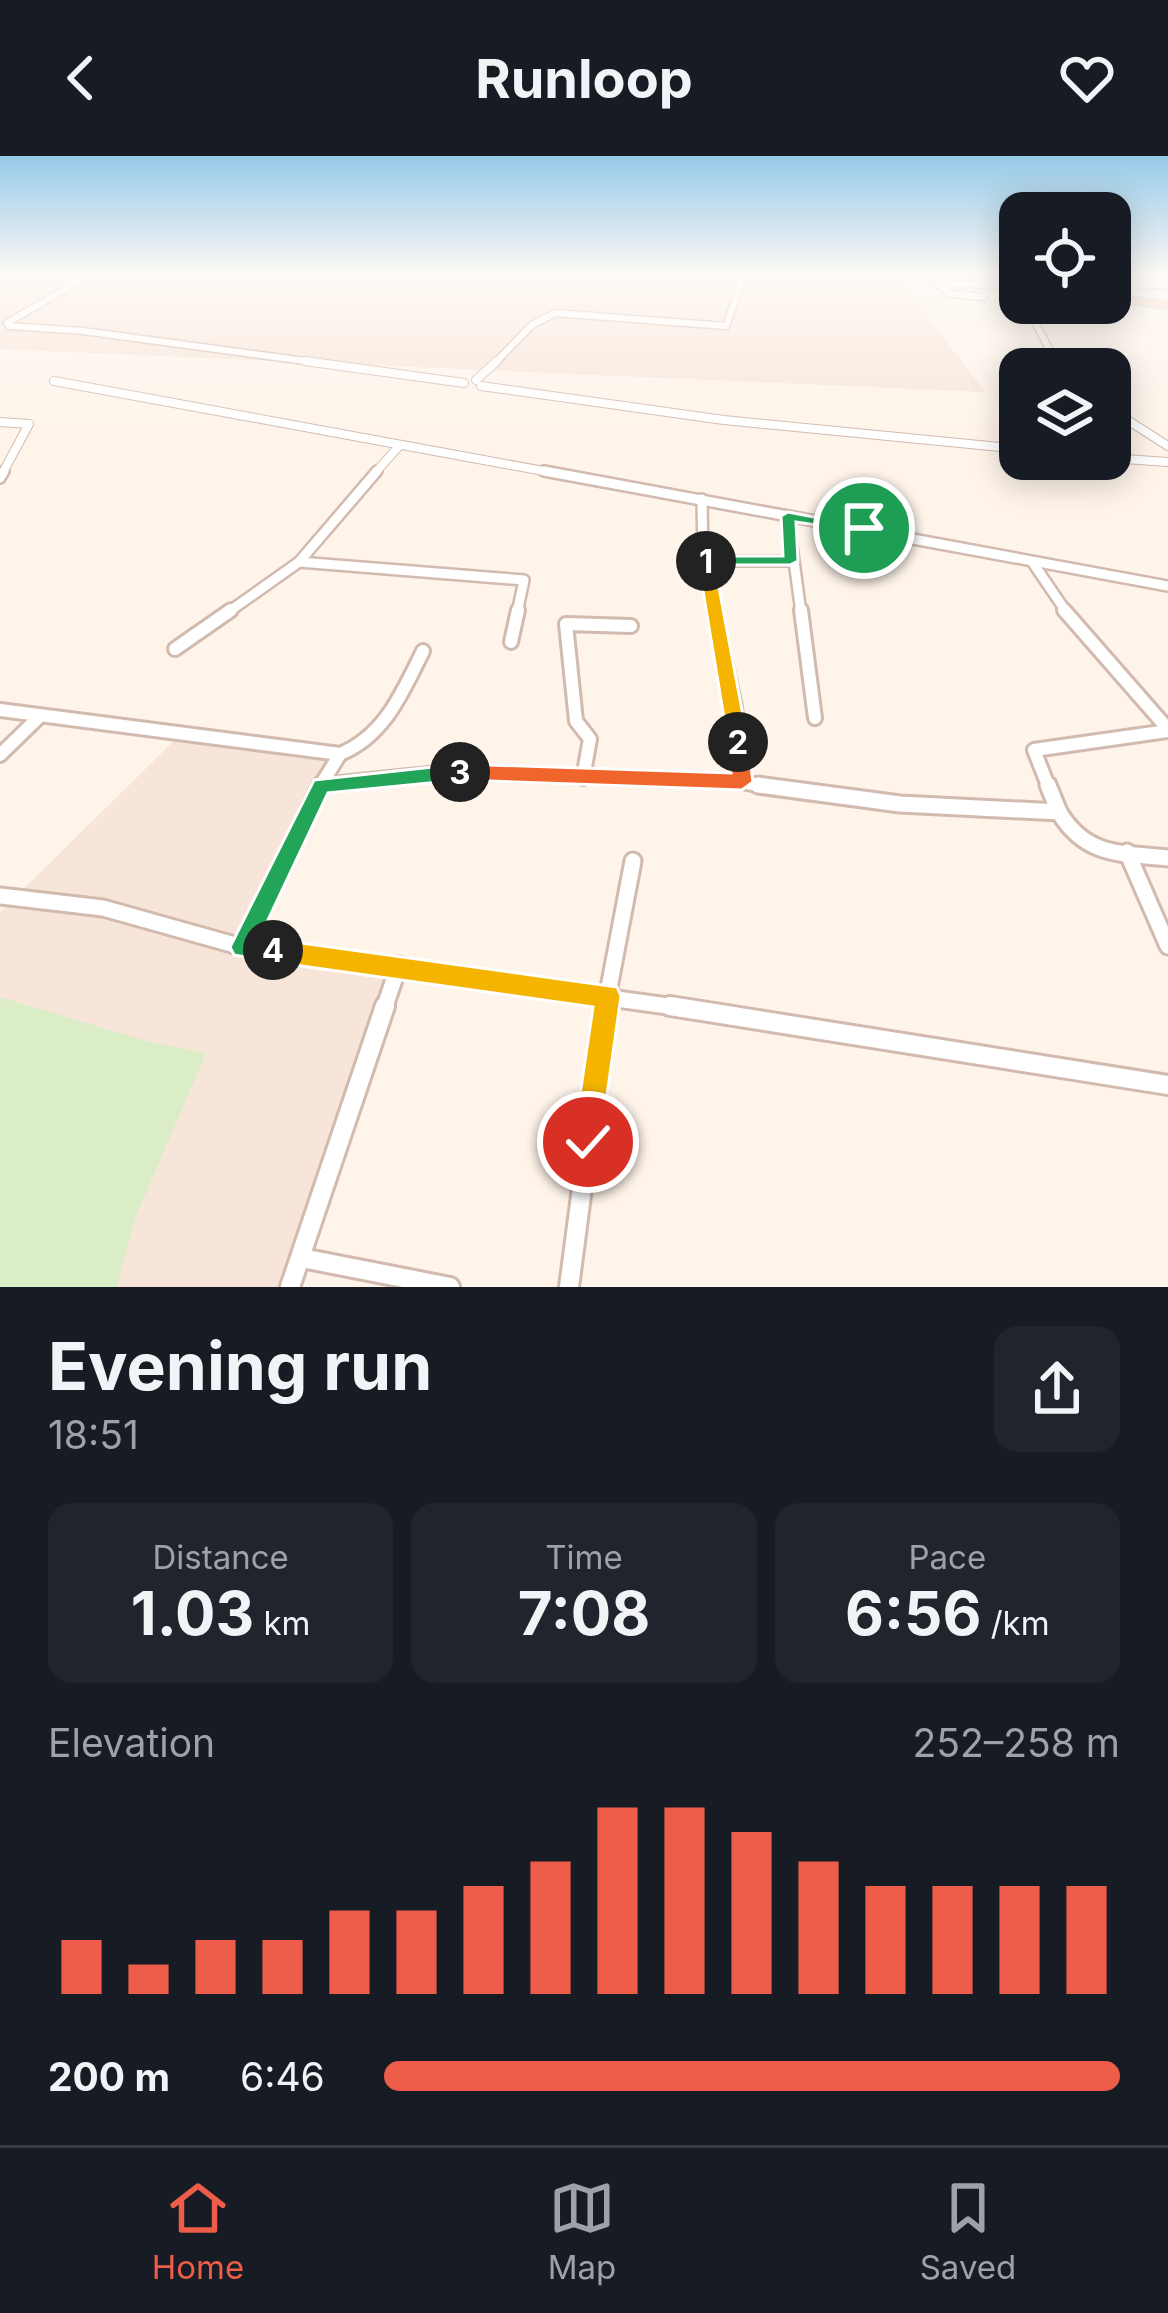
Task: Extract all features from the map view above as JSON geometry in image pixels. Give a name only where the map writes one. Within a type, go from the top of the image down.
[{"type":"street","points":[[47,329],[464,382],[467,387],[496,366],[528,329]]},
{"type":"street","points":[[54,381],[1168,586]]},
{"type":"street","points":[[478,383],[724,420],[999,447]]},
{"type":"street","points":[[0,422],[29,424],[0,478]]},
{"type":"street","points":[[1131,422],[1168,446]]},
{"type":"street","points":[[299,562],[400,445]]},
{"type":"street","points":[[0,456],[14,456]]},
{"type":"street","points":[[1131,459],[1168,462]]},
{"type":"street","points":[[702,499],[703,561],[722,633],[742,782]]},
{"type":"street","points":[[788,516],[790,561],[815,718]]},
{"type":"street","points":[[703,561],[790,561]]},
{"type":"street","points":[[175,649],[299,562],[524,580],[511,642]]},
{"type":"street","points":[[1033,563],[1066,612],[1168,730]]},
{"type":"street","points":[[583,778],[590,740],[576,721],[566,624],[631,626]]},
{"type":"street","points":[[0,710],[340,754],[352,751],[393,708],[423,651]]},
{"type":"street","points":[[0,755],[40,716]]},
{"type":"street","points":[[1168,730],[1034,750],[1072,838],[1093,851],[1168,858]]},
{"type":"street","points":[[242,947],[340,754]]},
{"type":"street","points":[[321,785],[448,772],[742,782],[824,798],[937,810],[1059,812]]},
{"type":"street","points":[[1127,852],[1168,946]]},
{"type":"street","points":[[569,1287],[608,996],[633,861]]},
{"type":"street","points":[[0,896],[104,908],[242,947],[608,996],[1168,1085]]},
{"type":"street","points":[[290,1287],[399,965]]},
{"type":"street","points":[[302,1258],[450,1287]]},
{"type":"shaded area","points":[[0,329],[936,329],[985,392],[0,349]]},
{"type":"shaded area","points":[[180,735],[340,754],[243,946],[399,965],[291,1287],[0,1287],[0,912]]},
{"type":"green space","points":[[0,997],[146,1041],[206,1053],[135,1218],[117,1287],[0,1287]]},
{"type":"route","points":[[588,1142],[608,996],[242,947],[321,785],[448,772],[742,782],[722,633],[703,561],[790,561],[788,516],[864,528]]}]
